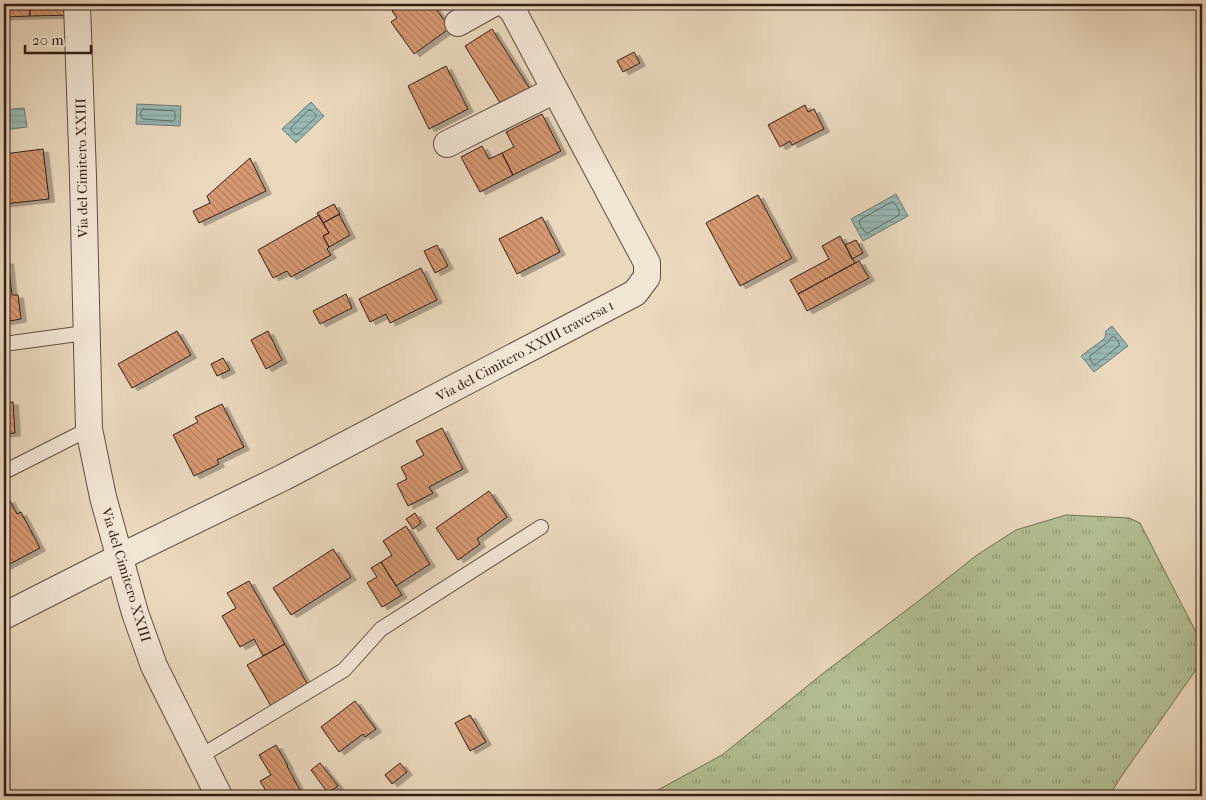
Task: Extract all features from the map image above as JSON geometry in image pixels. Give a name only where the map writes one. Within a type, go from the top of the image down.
[{"type":"street","name":"Via del Cimitero XXIII","points":[[77,4],[83,177],[88,429],[103,497],[134,613],[154,666],[219,796]]},
{"type":"street","points":[[458,23],[492,4]]},
{"type":"street","name":"Via del Cimitero XXIII traversa 1","points":[[4,616],[120,557],[284,478],[634,293],[647,277],[647,263],[513,11],[506,4]]},
{"type":"street","points":[[447,144],[555,90]]},
{"type":"lane","points":[[4,344],[86,333]]},
{"type":"lane","points":[[4,472],[88,429]]},
{"type":"lane","points":[[199,757],[344,670],[381,629],[541,527]]},
{"type":"green space","points":[[1066,515],[1129,518],[1140,523],[1202,644],[1202,661],[1109,796],[647,796],[722,755],[826,671],[977,555],[1016,530]]},
{"type":"water","points":[[311,102],[324,116],[296,143],[282,129]]},
{"type":"water","points":[[137,104],[181,106],[180,126],[136,124]]},
{"type":"water","points":[[24,108],[27,127],[4,130],[4,110]]},
{"type":"water","points":[[896,194],[908,216],[863,241],[851,219]]},
{"type":"water","points":[[1112,326],[1128,346],[1094,372],[1081,356],[1105,338],[1106,331]]},
{"type":"building","points":[[4,4],[30,4],[30,16],[4,17]]},
{"type":"building","points":[[30,4],[75,4],[75,15],[30,16]]},
{"type":"building","points":[[402,4],[432,4],[450,28],[414,54],[391,22],[397,18],[392,11]]},
{"type":"building","points":[[492,29],[530,89],[502,106],[465,46]]},
{"type":"building","points":[[634,52],[640,63],[623,72],[617,61]]},
{"type":"building","points":[[446,66],[468,109],[429,129],[408,86]]},
{"type":"building","points":[[805,105],[808,112],[814,109],[824,129],[792,145],[790,141],[780,147],[768,125]]},
{"type":"building","points":[[542,114],[561,151],[513,175],[502,153],[514,147],[506,132]]},
{"type":"building","points":[[482,146],[489,159],[502,153],[513,175],[480,192],[461,157]]},
{"type":"building","points":[[43,149],[49,199],[4,204],[4,154]]},
{"type":"building","points":[[250,158],[266,191],[199,223],[193,211],[210,203],[207,196]]},
{"type":"building","points":[[758,195],[792,258],[740,286],[706,223]]},
{"type":"building","points":[[334,204],[340,214],[323,223],[317,213]]},
{"type":"building","points":[[339,214],[350,235],[329,247],[323,236],[329,233],[323,223]]},
{"type":"building","points":[[319,215],[329,233],[323,236],[331,255],[291,277],[287,271],[273,278],[258,250]]},
{"type":"building","points":[[542,217],[560,252],[517,274],[499,239]]},
{"type":"building","points":[[840,236],[855,263],[798,294],[790,280],[829,259],[822,246]]},
{"type":"building","points":[[856,240],[863,253],[852,259],[845,245]]},
{"type":"building","points":[[437,245],[448,266],[435,273],[424,251]]},
{"type":"building","points":[[4,261],[8,261],[12,295],[18,295],[21,319],[4,322]]},
{"type":"building","points":[[859,261],[869,278],[807,311],[798,294]]},
{"type":"building","points":[[421,268],[437,300],[390,323],[386,314],[370,322],[359,299]]},
{"type":"building","points":[[346,294],[352,308],[320,324],[313,311]]},
{"type":"building","points":[[177,331],[191,355],[132,388],[118,364]]},
{"type":"building","points":[[268,331],[282,360],[266,369],[251,340]]},
{"type":"building","points":[[223,358],[230,370],[217,376],[211,364]]},
{"type":"building","points":[[4,402],[13,402],[15,433],[4,434]]},
{"type":"building","points":[[222,404],[244,447],[217,460],[219,464],[194,476],[173,435],[198,422],[195,417]]},
{"type":"building","points":[[442,428],[463,469],[429,487],[433,493],[408,506],[397,484],[407,479],[401,467],[424,455],[416,441]]},
{"type":"building","points":[[489,491],[507,517],[477,539],[480,544],[458,560],[436,528]]},
{"type":"building","points":[[9,499],[17,514],[21,512],[40,548],[4,567],[4,502]]},
{"type":"building","points":[[415,513],[421,523],[413,529],[406,519]]},
{"type":"building","points":[[406,526],[430,564],[396,586],[381,562],[392,555],[383,541]]},
{"type":"building","points":[[333,549],[351,577],[291,615],[273,588]]},
{"type":"building","points":[[381,562],[402,595],[382,607],[367,583],[377,577],[371,568]]},
{"type":"building","points":[[249,581],[285,644],[263,656],[254,639],[240,647],[222,616],[236,608],[227,593]]},
{"type":"building","points":[[285,644],[308,685],[271,706],[247,665]]},
{"type":"building","points":[[355,701],[376,729],[365,737],[363,734],[339,752],[321,727]]},
{"type":"building","points":[[470,715],[486,742],[470,751],[455,723]]},
{"type":"building","points":[[276,745],[303,796],[269,796],[260,781],[271,775],[259,755]]},
{"type":"building","points":[[320,763],[338,786],[328,793],[311,770]]},
{"type":"building","points":[[400,763],[407,772],[392,784],[385,775]]}]
